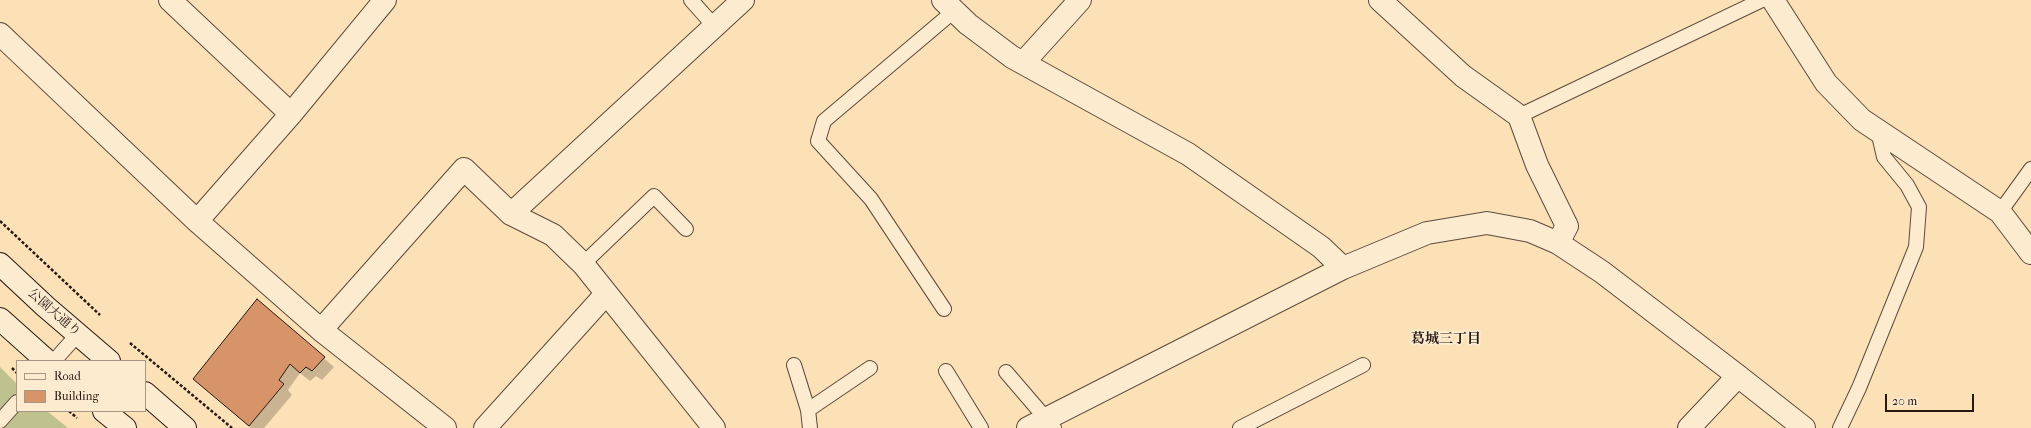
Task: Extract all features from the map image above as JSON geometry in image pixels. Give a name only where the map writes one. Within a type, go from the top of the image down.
[{"type":"street","points":[[170,0],[291,114]]},
{"type":"street","points":[[511,214],[743,0]]},
{"type":"street","points":[[1023,63],[1080,0]]},
{"type":"street","points":[[1773,0],[1826,83],[1862,120],[2000,212],[2031,253]]},
{"type":"street","points":[[197,222],[291,114],[384,1]]},
{"type":"street","points":[[1385,1],[1463,76],[1520,116],[1537,166],[1567,226],[1558,243]]},
{"type":"street","points":[[949,5],[974,28],[1012,57],[1188,154],[1321,247],[1343,268]]},
{"type":"street","points":[[0,34],[197,222],[321,330],[446,428]]},
{"type":"street","points":[[321,330],[464,169],[511,214],[553,235],[583,264],[714,428]]},
{"type":"street","points":[[1042,425],[1343,268],[1427,233],[1487,222],[1530,231],[1558,243],[1602,272],[1804,428]]},
{"type":"street","name":"公園大通り","points":[[0,264],[108,360]]},
{"type":"street","points":[[485,428],[606,294]]},
{"type":"street","points":[[0,319],[46,360]]},
{"type":"street","points":[[1690,428],[1738,376]]},
{"type":"street","points":[[146,394],[184,428]]},
{"type":"street","points":[[105,412],[125,428]]},
{"type":"lane","points":[[691,0],[715,27]]},
{"type":"lane","points":[[1520,116],[1762,0]]},
{"type":"lane","points":[[944,309],[871,199],[818,141],[824,121],[949,5]]},
{"type":"lane","points":[[1840,428],[1862,380],[1916,248],[1919,207],[1907,185],[1884,157],[1878,131]]},
{"type":"lane","points":[[2000,212],[2031,169]]},
{"type":"lane","points":[[583,264],[654,196],[686,229]]},
{"type":"lane","points":[[55,360],[78,334]]},
{"type":"lane","points":[[794,365],[808,410],[810,428]]},
{"type":"lane","points":[[1240,428],[1363,365]]},
{"type":"lane","points":[[808,410],[870,368]]},
{"type":"lane","points":[[946,372],[981,428]]},
{"type":"lane","points":[[1006,372],[1042,425]]},
{"type":"lane","points":[[0,421],[16,403]]},
{"type":"path","points":[[0,221],[102,317]]},
{"type":"path","points":[[125,339],[232,428]]},
{"type":"green space","points":[[0,367],[16,383],[16,412],[48,412],[68,428],[0,428]]},
{"type":"building","points":[[257,299],[325,357],[312,371],[306,367],[300,373],[290,364],[279,380],[284,384],[249,426],[193,379]]},
{"type":"district","name":"葛城三丁目","points":[[1446,340]]}]
